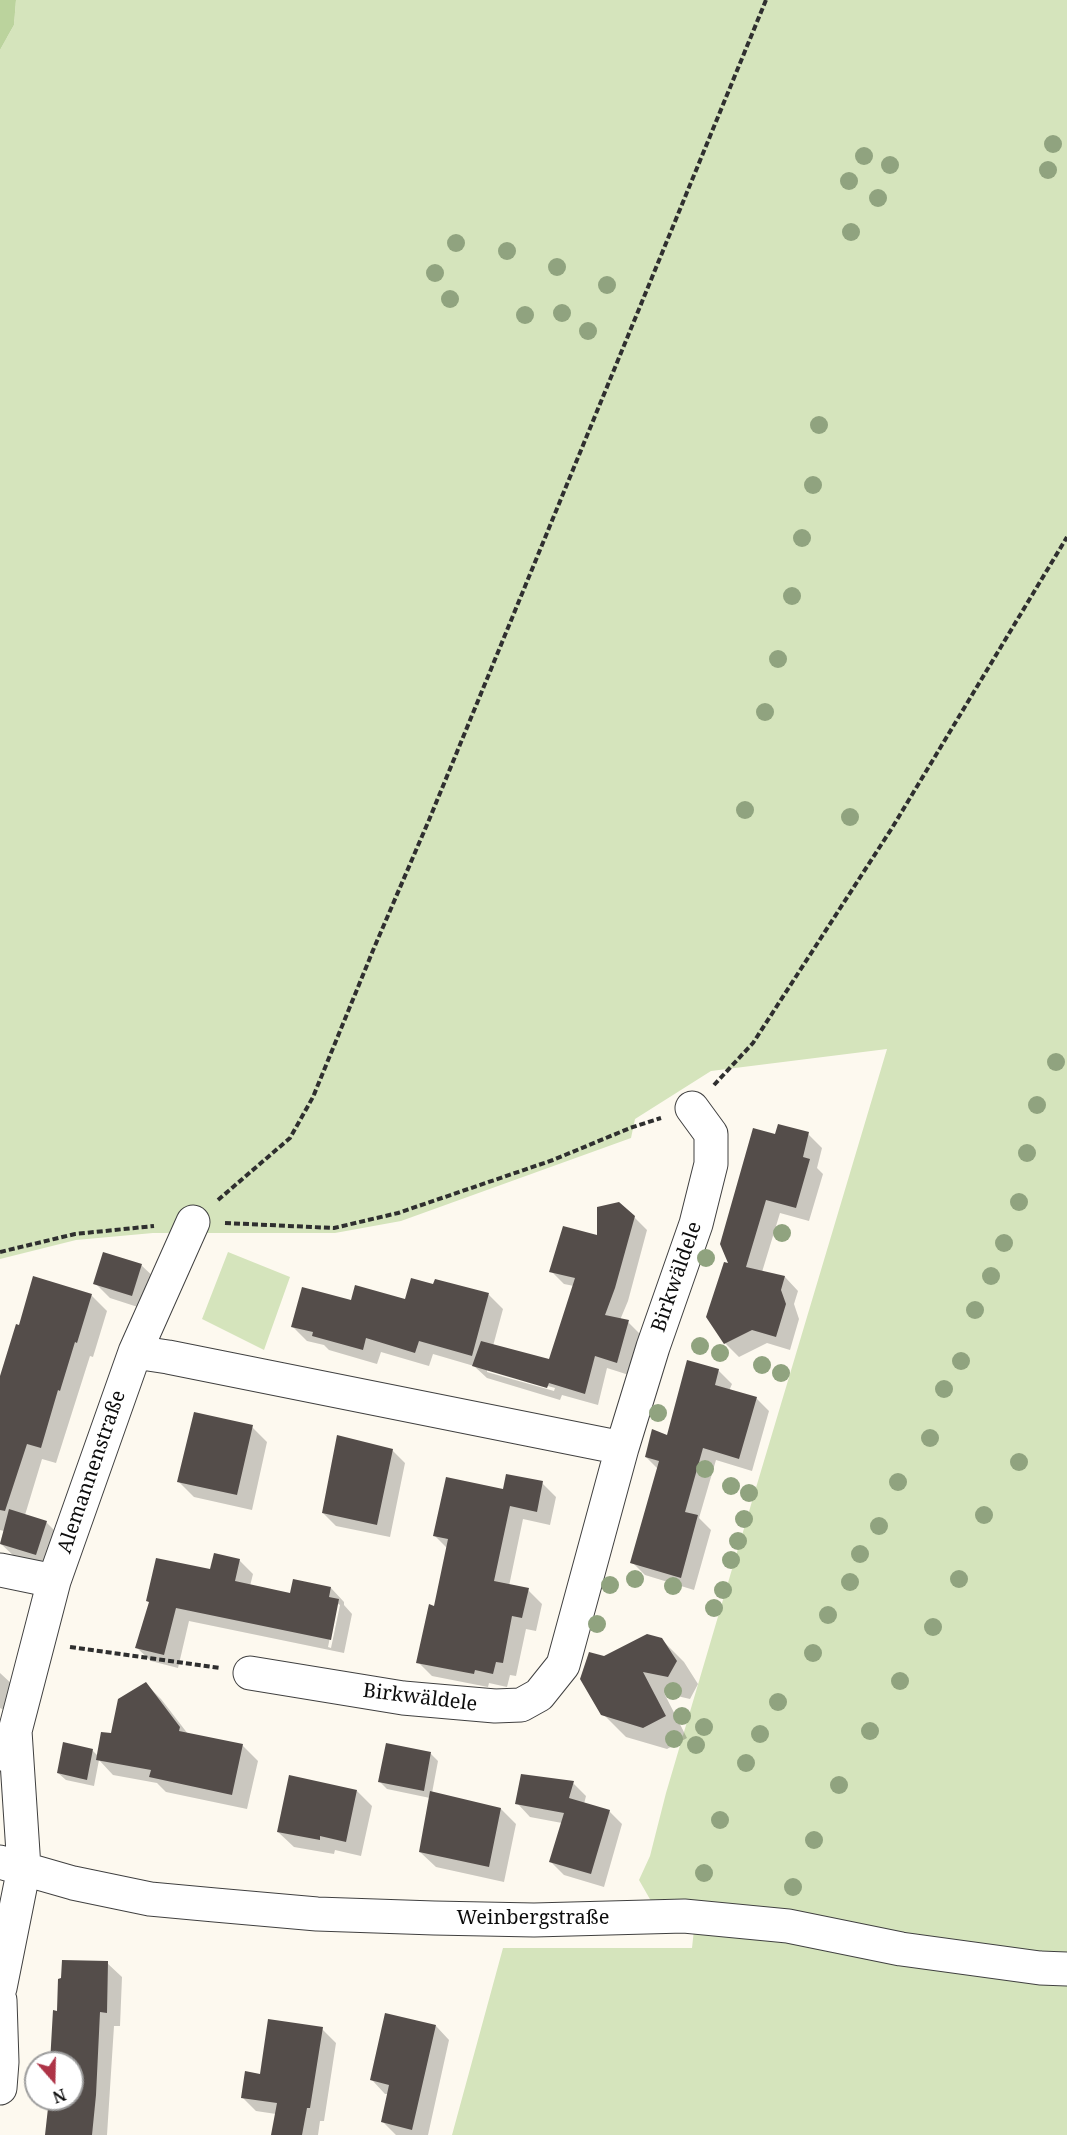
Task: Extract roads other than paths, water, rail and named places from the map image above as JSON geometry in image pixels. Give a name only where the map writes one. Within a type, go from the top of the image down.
[{"type":"street","name":"Birkwäldele","points":[[250,1673],[402,1698],[495,1706],[521,1705],[539,1695],[563,1665],[622,1448],[653,1347],[696,1224],[711,1164],[711,1134],[692,1108]]},
{"type":"street","name":"Alemannenstraße","points":[[0,1988],[12,1865],[7,1742],[39,1642],[54,1581],[135,1352],[193,1222]]},
{"type":"street","points":[[135,1352],[180,1359],[622,1448]]},
{"type":"street","points":[[0,1570],[54,1581]]},
{"type":"street","name":"Weinbergstraße","points":[[12,1865],[73,1883],[150,1899],[317,1914],[434,1918],[534,1920],[684,1917],[788,1926],[901,1949],[1040,1968],[1067,1969]]},
{"type":"street","points":[[0,2000],[2,2062],[0,2088]]}]
